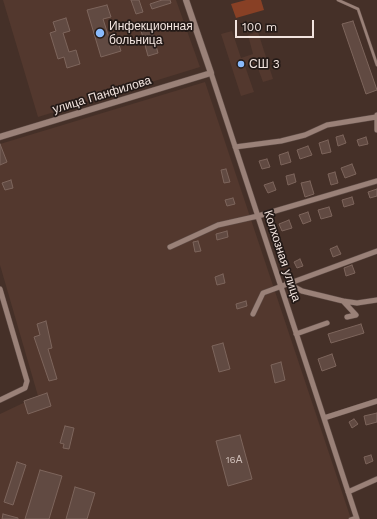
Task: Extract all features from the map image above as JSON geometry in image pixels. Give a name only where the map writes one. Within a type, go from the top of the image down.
[{"type":"street","name":"Колхозная улица","points":[[186,0],[357,518]]},
{"type":"street","name":"улица Панфилова","points":[[0,138],[211,73]]},
{"type":"street","points":[[235,147],[281,141],[305,135],[327,125],[376,116],[377,130]]},
{"type":"street","points":[[170,247],[218,225],[258,216],[377,181]]},
{"type":"street","points":[[253,314],[263,293],[377,251]]},
{"type":"street","points":[[287,283],[302,291],[343,301],[357,303],[377,300]]},
{"type":"street","points":[[0,290],[27,382],[26,388],[0,400]]},
{"type":"street","points":[[343,301],[356,315],[347,317]]},
{"type":"street","points":[[296,334],[327,323]]},
{"type":"street","points":[[324,418],[377,401]]},
{"type":"street","points":[[348,492],[377,479]]},
{"type":"lane","points":[[338,0],[358,9],[377,65]]},
{"type":"lane","points":[[350,519],[357,518]]},
{"type":"shaded area","name":"Инфекционная больница","points":[[3,0],[176,0],[200,67],[38,117]]},
{"type":"shaded area","points":[[246,0],[261,0],[264,10],[236,18],[231,4]]},
{"type":"shaded area","name":"СШ 3","points":[[232,31],[241,58],[253,54],[248,35],[258,32],[273,79],[263,82],[256,63],[245,66],[254,92],[241,96],[221,34]]},
{"type":"shaded area","points":[[205,82],[351,519],[0,519],[0,414],[38,396],[0,265],[0,144]]},
{"type":"building","points":[[131,0],[139,0],[143,12],[136,14]]},
{"type":"building","points":[[162,0],[170,0],[171,3],[152,9],[150,4]]},
{"type":"building","points":[[107,5],[111,17],[103,19],[110,41],[117,39],[121,51],[101,57],[87,10]]},
{"type":"building","points":[[66,18],[70,31],[63,33],[69,52],[76,50],[80,64],[67,68],[64,57],[58,59],[50,33],[56,31],[53,22]]},
{"type":"building","points":[[353,21],[377,90],[366,94],[342,24]]},
{"type":"building","points":[[150,24],[158,53],[148,56],[140,27]]},
{"type":"building","points":[[343,135],[346,143],[338,146],[336,137]]},
{"type":"building","points":[[366,137],[368,144],[359,146],[357,140]]},
{"type":"building","points":[[328,140],[331,152],[322,154],[319,143]]},
{"type":"building","points":[[0,144],[7,162],[0,165]]},
{"type":"building","points":[[308,146],[312,155],[300,159],[297,150]]},
{"type":"building","points":[[288,152],[291,162],[281,165],[279,155]]},
{"type":"building","points":[[267,159],[270,167],[262,169],[259,161]]},
{"type":"building","points":[[352,164],[356,174],[345,178],[341,168]]},
{"type":"building","points":[[226,169],[230,182],[224,183],[221,170]]},
{"type":"building","points":[[335,172],[338,183],[331,185],[328,174]]},
{"type":"building","points":[[294,174],[296,182],[288,185],[286,176]]},
{"type":"building","points":[[11,180],[13,188],[5,190],[2,183]]},
{"type":"building","points":[[310,181],[314,194],[305,197],[301,183]]},
{"type":"building","points":[[273,182],[276,190],[268,193],[264,185]]},
{"type":"building","points":[[377,189],[377,196],[370,198],[368,192]]},
{"type":"building","points":[[352,197],[354,204],[344,207],[342,200]]},
{"type":"building","points":[[233,198],[235,204],[227,206],[225,200]]},
{"type":"building","points":[[329,207],[332,216],[321,219],[318,210]]},
{"type":"building","points":[[308,212],[311,221],[303,224],[299,215]]},
{"type":"building","points":[[289,220],[292,228],[282,231],[279,224]]},
{"type":"building","points":[[227,231],[228,237],[217,240],[216,234]]},
{"type":"building","points":[[198,241],[201,251],[195,252],[193,242]]},
{"type":"building","points":[[337,246],[341,254],[333,257],[330,249]]},
{"type":"building","points":[[300,259],[303,266],[297,268],[294,262]]},
{"type":"building","points":[[352,265],[355,273],[346,276],[344,268]]},
{"type":"building","points":[[223,274],[225,283],[217,285],[215,277]]},
{"type":"building","points":[[246,301],[247,306],[237,309],[236,304]]},
{"type":"building","points":[[46,321],[52,348],[48,349],[57,379],[49,381],[34,337],[40,335],[37,324]]},
{"type":"building","points":[[361,324],[364,333],[331,343],[328,334]]},
{"type":"building","points":[[223,343],[230,369],[219,372],[212,346]]},
{"type":"building","points":[[332,354],[336,366],[322,371],[318,359]]},
{"type":"building","points":[[281,362],[285,380],[275,383],[271,365]]},
{"type":"building","points":[[47,393],[51,406],[28,414],[24,401]]},
{"type":"building","points":[[377,413],[377,422],[366,425],[364,416]]},
{"type":"building","points":[[354,419],[358,424],[352,428],[349,422]]},
{"type":"building","points":[[65,426],[74,428],[69,449],[63,448],[64,444],[60,443]]},
{"type":"building","points":[[240,435],[252,479],[228,486],[216,441]]},
{"type":"building","points":[[371,455],[373,461],[366,464],[364,457]]},
{"type":"building","points":[[17,462],[26,465],[13,505],[4,502]]},
{"type":"building","points":[[40,470],[62,476],[49,519],[25,519]]},
{"type":"building","points":[[75,487],[95,493],[87,519],[66,519]]},
{"type":"building","points":[[3,514],[18,518],[18,519],[2,519]]},
{"type":"place","name":"Инфекционная больница","points":[[100,33]]},
{"type":"place","name":"СШ 3","points":[[241,64]]}]
